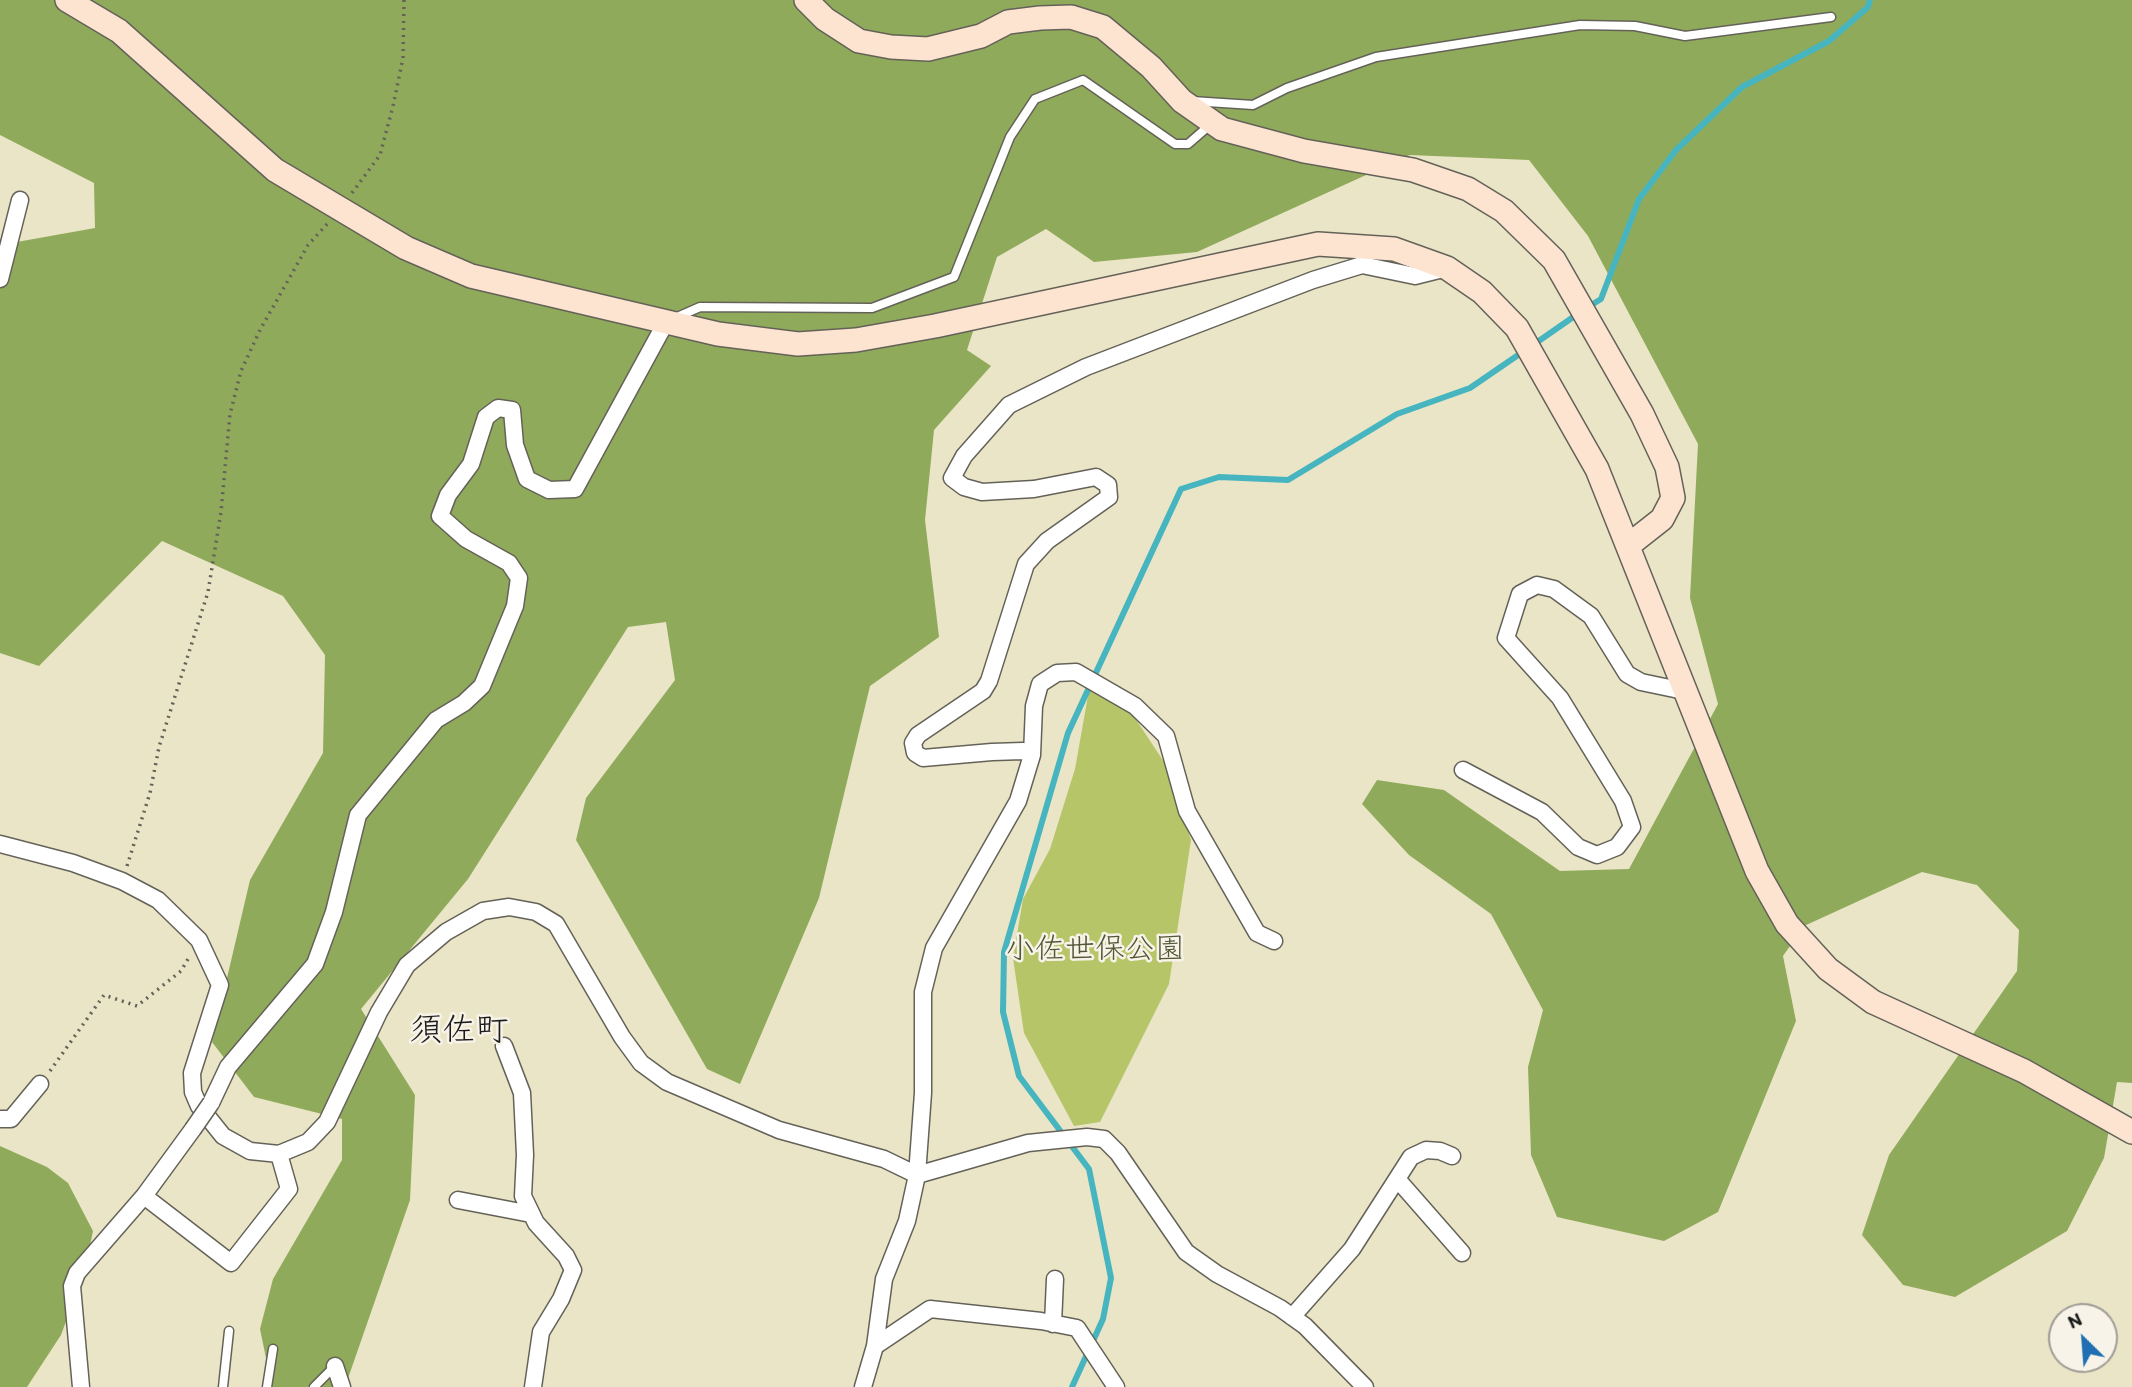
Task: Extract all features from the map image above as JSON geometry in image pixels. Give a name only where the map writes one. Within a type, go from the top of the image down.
[{"type":"street","points":[[67,0],[119,31],[275,170],[339,211],[406,248],[471,276],[718,334],[798,344],[856,340],[935,326],[1318,244],[1394,249],[1447,268],[1482,292],[1523,336],[1597,469],[1757,871],[1787,924],[1828,969],[1872,1002],[2024,1070],[2132,1132]]},
{"type":"street","points":[[806,0],[825,19],[859,41],[928,49],[981,36],[1008,22],[1071,17],[1103,27],[1129,46],[1182,101],[1222,130],[1258,141],[1413,170],[1468,189],[1504,211],[1554,260],[1583,308],[1667,467],[1673,498],[1662,519],[1629,545]]},
{"type":"street","points":[[0,279],[20,200]]},
{"type":"street","points":[[1032,755],[1023,751],[923,758],[915,753],[913,743],[918,735],[984,691],[1014,593],[1026,564],[1047,541],[1110,497],[1108,485],[1096,477],[1034,489],[982,492],[964,488],[953,478],[964,456],[983,432],[1009,405],[1086,368],[1313,280],[1362,265],[1415,276],[1447,268]]},
{"type":"street","points":[[81,1387],[72,1286],[77,1273],[144,1196],[211,1103],[228,1067],[315,964],[334,912],[358,815],[436,720],[464,703],[482,687],[515,606],[519,578],[509,563],[466,539],[440,516],[448,495],[471,464],[486,417],[498,408],[513,410],[514,444],[527,479],[549,490],[575,489],[666,322]]},
{"type":"street","points":[[1463,770],[1542,812],[1578,848],[1597,855],[1617,847],[1632,827],[1623,801],[1560,698],[1506,638],[1520,594],[1537,585],[1554,589],[1591,616],[1627,674],[1641,682],[1684,691]]},
{"type":"street","points":[[863,1387],[875,1346],[884,1279],[907,1221],[917,1175],[923,1093],[923,992],[934,948],[1018,801],[1032,755],[1034,706],[1040,684],[1057,673],[1080,675],[1135,706],[1166,736],[1187,811],[1257,933],[1274,941]]},
{"type":"street","points":[[0,844],[73,863],[122,881],[158,900],[199,940],[220,985],[192,1073],[193,1092],[199,1106],[223,1136],[250,1151],[279,1154],[308,1142],[327,1122],[379,1012],[407,965],[446,932],[483,911],[509,907],[536,912],[556,924],[622,1037],[642,1063],[667,1082],[779,1130],[884,1159],[917,1175],[1028,1143],[1081,1138],[1104,1139],[1118,1153],[1186,1252],[1217,1275],[1292,1317],[1365,1387]]},
{"type":"street","points":[[505,1046],[522,1093],[525,1155],[523,1196],[536,1223],[566,1256],[573,1270],[561,1299],[541,1332],[533,1387]]},
{"type":"street","points":[[0,1119],[11,1119],[40,1084]]},
{"type":"street","points":[[1292,1317],[1352,1249],[1411,1157],[1418,1153],[1440,1151],[1452,1156]]},
{"type":"street","points":[[144,1196],[231,1262],[289,1189],[279,1154]]},
{"type":"street","points":[[1398,1180],[1462,1253]]},
{"type":"street","points":[[458,1200],[531,1214]]},
{"type":"street","points":[[1053,1324],[1055,1279]]},
{"type":"street","points":[[875,1346],[930,1309],[1077,1328],[1116,1387]]},
{"type":"street","points":[[335,1366],[342,1387]]},
{"type":"lane","points":[[1182,101],[1253,105],[1287,89],[1376,57],[1580,25],[1635,26],[1685,36],[1831,17]]},
{"type":"lane","points":[[666,322],[701,307],[872,308],[954,277],[1010,136],[1035,99],[1083,80],[1175,144],[1188,144],[1212,122]]},
{"type":"lane","points":[[223,1387],[229,1331]]},
{"type":"lane","points":[[267,1387],[273,1349]]},
{"type":"lane","points":[[314,1387],[335,1366]]},
{"type":"path","points":[[122,881],[150,793],[159,747],[208,592],[221,512],[230,414],[241,370],[260,330],[308,245],[339,211],[380,155],[403,58],[404,0]]},
{"type":"path","points":[[40,1084],[104,995],[137,1006],[181,971]]},
{"type":"green space","points":[[0,0],[2132,0],[2132,1083],[2117,1082],[2104,1158],[2067,1231],[1955,1297],[1903,1285],[1862,1235],[1889,1155],[2017,971],[2019,930],[1977,885],[1922,872],[1804,926],[1783,956],[1796,1021],[1718,1212],[1664,1241],[1557,1217],[1531,1155],[1528,1067],[1543,1010],[1491,914],[1409,855],[1362,804],[1377,780],[1444,790],[1560,871],[1629,869],[1718,704],[1690,598],[1698,444],[1588,236],[1529,160],[1410,155],[1197,252],[1094,262],[1046,229],[997,257],[967,350],[991,366],[934,430],[925,520],[939,637],[870,686],[819,898],[740,1084],[707,1069],[576,840],[586,798],[675,680],[666,622],[628,627],[468,879],[361,1009],[415,1095],[410,1200],[345,1387],[272,1387],[260,1329],[273,1279],[342,1160],[342,1119],[254,1097],[212,1042],[250,880],[323,753],[325,655],[283,596],[162,541],[39,666],[0,653],[0,245],[95,228],[94,183],[0,135]]},
{"type":"green space","name":"小佐世保公園","points":[[1089,690],[1133,715],[1164,762],[1191,840],[1169,984],[1100,1122],[1074,1126],[1024,1033],[1013,958],[1023,899],[1050,849],[1075,769]]},
{"type":"green space","points":[[0,1146],[47,1167],[68,1183],[93,1231],[85,1270],[61,1335],[27,1387],[0,1387]]},
{"type":"waterway","points":[[1588,307],[1601,299],[1639,199],[1676,150],[1742,87],[1829,41],[1868,7],[1870,0]]},
{"type":"waterway","points":[[1533,345],[1579,313]]},
{"type":"waterway","points":[[1072,1387],[1103,1319],[1111,1278],[1089,1169],[1019,1076],[1003,1012],[1004,952],[1068,733],[1181,489],[1219,477],[1288,480],[1397,414],[1470,388],[1524,351]]},
{"type":"district","name":"須佐町","points":[[459,1032]]}]
